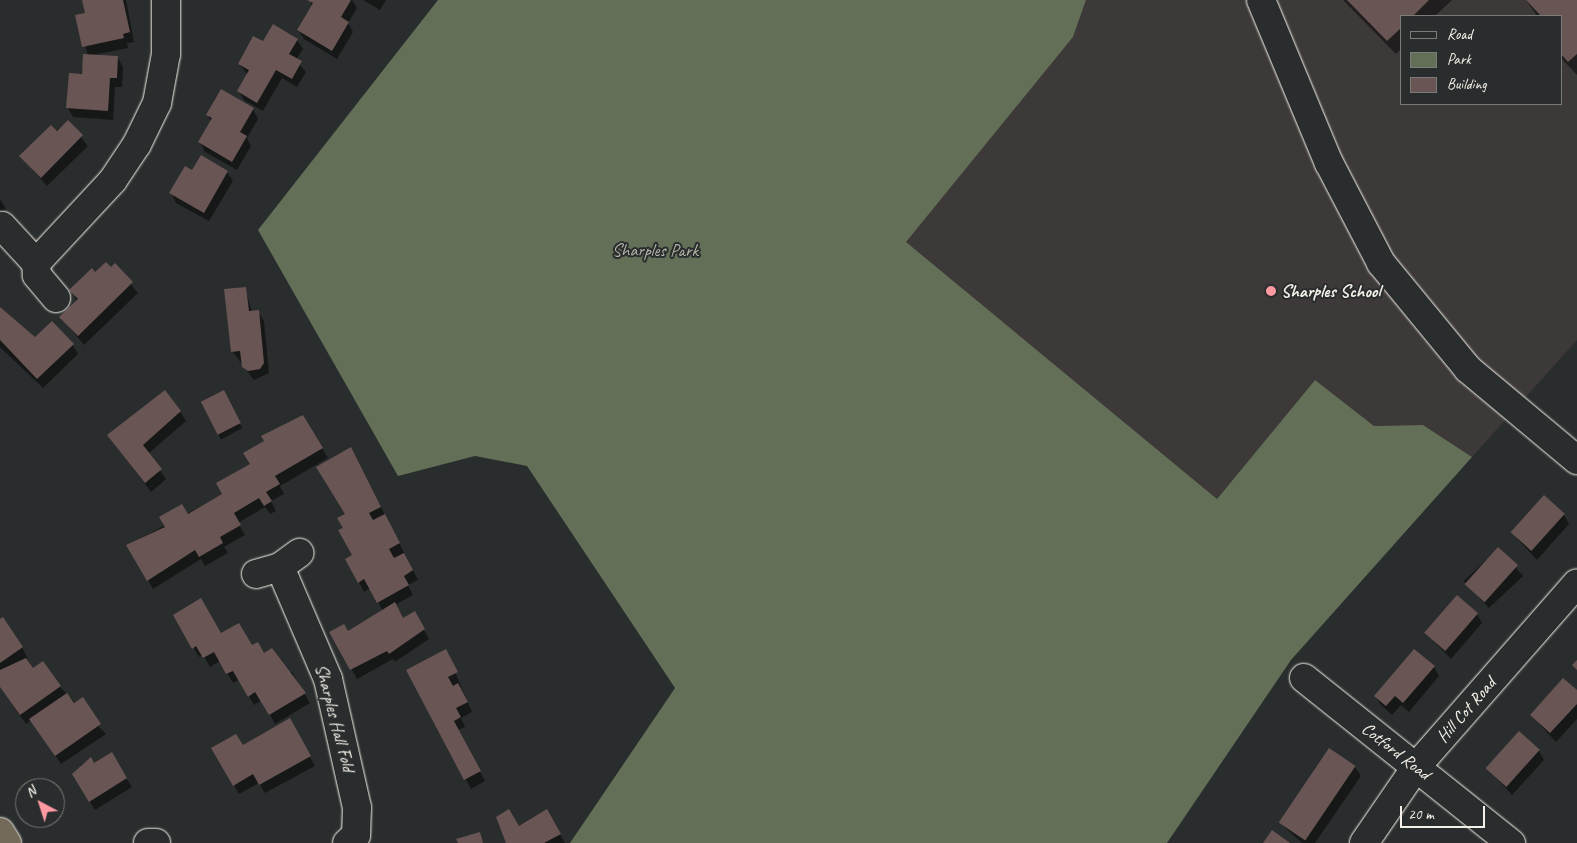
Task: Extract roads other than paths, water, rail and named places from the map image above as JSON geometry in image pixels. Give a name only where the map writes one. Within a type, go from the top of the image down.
[{"type":"highway","points":[[0,832],[7,843]]},
{"type":"street","points":[[36,263],[113,180],[157,103],[166,54],[166,0]]},
{"type":"street","points":[[1261,0],[1329,163],[1381,263],[1468,369],[1577,460]]},
{"type":"street","points":[[2,226],[36,263],[37,275],[56,298]]},
{"type":"street","name":"Sharples Hall Fold","points":[[278,565],[328,679],[357,808],[356,835],[347,843]]},
{"type":"street","name":"Hill Cot Road","points":[[1364,843],[1416,767],[1577,583]]},
{"type":"street","name":"Cotford Road","points":[[1304,678],[1511,843]]},
{"type":"street","points":[[148,843],[156,843]]},
{"type":"place","name":"Sharples School","points":[[1271,291]]},
{"type":"park label","name":"Sharples Park","points":[[655,250]]}]
